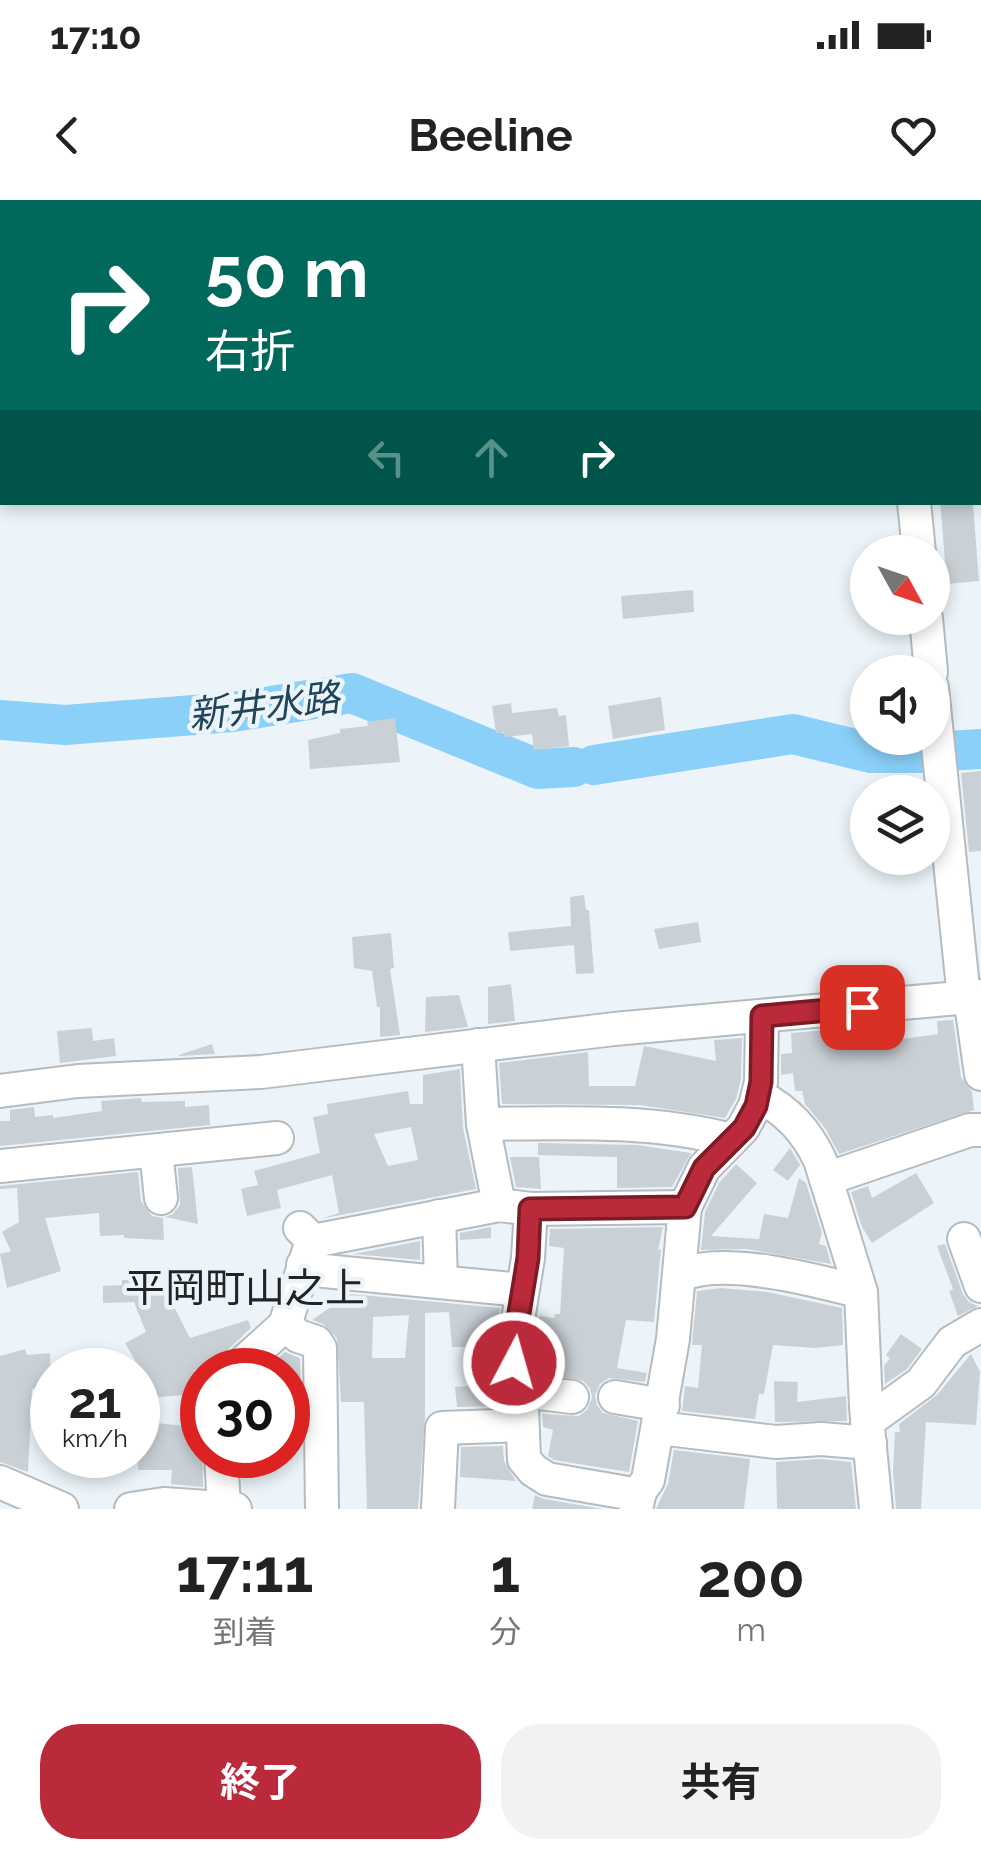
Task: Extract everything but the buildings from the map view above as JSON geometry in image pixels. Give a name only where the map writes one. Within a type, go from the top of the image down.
[{"type":"street","points":[[914,505],[917,535]]},
{"type":"street","points":[[941,755],[981,1074]]},
{"type":"street","points":[[0,1090],[78,1080],[261,1072],[614,1028],[971,997]]},
{"type":"street","points":[[478,1045],[483,1124],[515,1207],[522,1290],[512,1356],[522,1391],[524,1459],[540,1476],[638,1502],[648,1480],[661,1417],[685,1207],[704,1168],[744,1128],[759,1096],[762,1016]]},
{"type":"street","points":[[759,1096],[802,1128],[820,1160],[861,1292],[876,1509]]},
{"type":"street","points":[[483,1124],[644,1124],[690,1129],[731,1140]]},
{"type":"street","points":[[826,1179],[970,1130],[981,1130]]},
{"type":"street","points":[[0,1166],[278,1138]]},
{"type":"street","points":[[156,1150],[161,1198]]},
{"type":"street","points":[[305,1244],[439,1216],[515,1207],[685,1207]]},
{"type":"street","points":[[439,1216],[441,1282]]},
{"type":"street","points":[[964,1239],[981,1286]]},
{"type":"street","points":[[305,1244],[324,1271],[522,1290]]},
{"type":"street","points":[[260,1348],[285,1325],[305,1244]]},
{"type":"street","points":[[680,1275],[697,1268],[772,1272],[861,1292]]},
{"type":"street","points":[[285,1325],[290,1332],[316,1342],[320,1348],[322,1509]]},
{"type":"street","points":[[615,1397],[661,1417],[761,1441],[821,1439],[868,1432],[921,1383],[952,1342],[978,1335]]},
{"type":"street","points":[[522,1391],[572,1397]]},
{"type":"street","points":[[438,1509],[442,1428],[522,1425]]},
{"type":"street","points":[[131,1509],[164,1504],[230,1508],[225,1478]]},
{"type":"street","points":[[0,1482],[62,1509]]},
{"type":"waterway","name":"新井水路","points":[[0,720],[65,725],[233,712],[352,693],[538,769],[574,767]]},
{"type":"waterway","name":"新井水路","points":[[594,765],[793,734],[850,748]]},
{"type":"waterway","name":"新井水路","points":[[950,751],[981,749]]},
{"type":"district","name":"平岡町山之上","points":[[245,1287]]},
{"type":"route","points":[[514,1363],[528,1258],[530,1209],[685,1207],[704,1168],[744,1128],[756,1106],[761,1082],[762,1016],[862,1007]]}]
